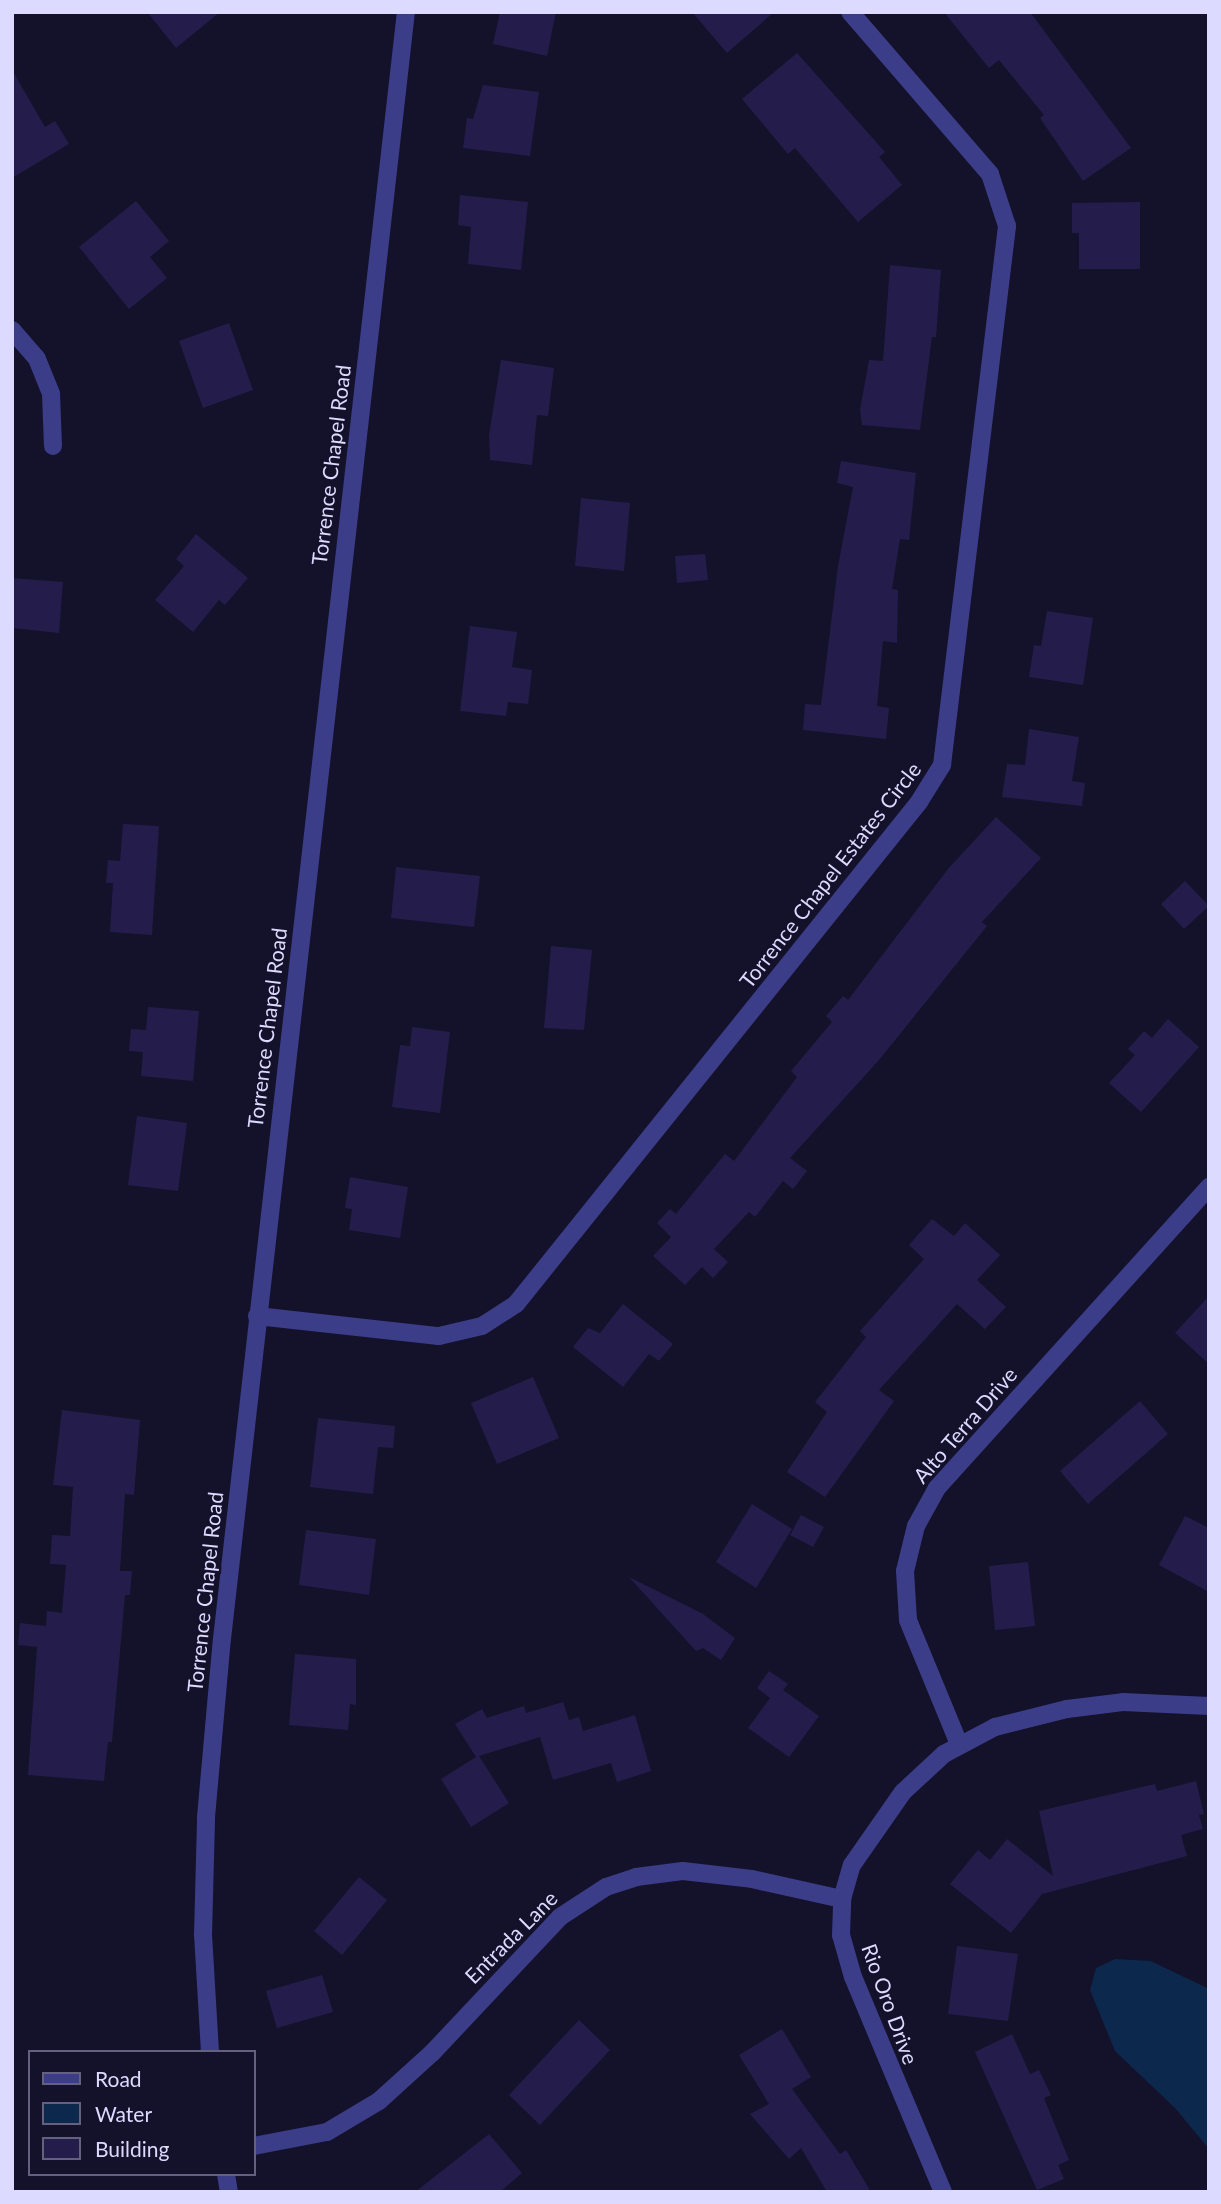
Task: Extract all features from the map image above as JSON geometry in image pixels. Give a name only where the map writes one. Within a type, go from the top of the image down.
[{"type":"street","name":"Torrence Chapel Road","points":[[210,2050],[202,1935],[206,1817],[257,1316],[406,12]]},
{"type":"street","name":"Torrence Chapel Estates Circle","points":[[257,1316],[439,1336],[482,1326],[516,1304],[919,802],[942,765],[1007,226],[990,174],[850,12]]},
{"type":"street","points":[[12,330],[37,359],[51,394],[53,446]]},
{"type":"street","name":"Alto Terra Drive","points":[[960,1744],[908,1620],[905,1572],[916,1526],[937,1489],[1209,1187]]},
{"type":"street","name":"Rio Oro Drive","points":[[943,2192],[853,1977],[841,1935],[842,1899],[863,1845],[903,1792],[960,1744],[1006,1724],[1067,1709],[1123,1702],[1209,1706]]},
{"type":"street","name":"Entrada Lane","points":[[256,2146],[327,2132],[379,2101],[432,2053],[560,1917],[607,1887],[635,1877],[683,1871],[752,1879],[842,1899]]},
{"type":"water","points":[[1115,1959],[1151,1961],[1209,1989],[1209,2149],[1176,2109],[1115,2051],[1090,1990],[1096,1968]]},
{"type":"building","points":[[147,12],[220,12],[176,48]]},
{"type":"building","points":[[500,12],[556,12],[547,56],[493,44]]},
{"type":"building","points":[[692,12],[774,12],[727,53]]},
{"type":"building","points":[[944,12],[1030,12],[1131,148],[1083,181],[1040,118],[1044,115],[999,60],[989,68]]},
{"type":"building","points":[[797,53],[885,152],[879,157],[902,185],[858,222],[795,148],[788,154],[742,99]]},
{"type":"building","points":[[12,70],[45,127],[55,121],[69,144],[12,178]]},
{"type":"building","points":[[483,85],[539,92],[530,156],[463,148],[467,118],[473,119]]},
{"type":"building","points":[[460,195],[528,202],[521,270],[468,264],[471,227],[458,225]]},
{"type":"building","points":[[136,201],[169,241],[150,257],[167,278],[129,309],[79,247]]},
{"type":"building","points":[[1140,202],[1140,269],[1079,269],[1079,233],[1072,233],[1072,203]]},
{"type":"building","points":[[890,265],[941,270],[936,337],[932,337],[920,430],[862,425],[860,410],[869,360],[883,361]]},
{"type":"building","points":[[229,323],[253,390],[203,408],[179,341]]},
{"type":"building","points":[[501,360],[554,368],[548,416],[537,415],[532,465],[490,460],[489,435]]},
{"type":"building","points":[[841,461],[916,473],[909,540],[900,539],[892,589],[898,590],[897,643],[883,641],[877,706],[889,708],[886,739],[803,730],[805,704],[821,705],[838,566],[853,487],[837,483]]},
{"type":"building","points":[[581,498],[630,503],[624,571],[575,566]]},
{"type":"building","points":[[196,534],[248,578],[225,605],[219,600],[193,632],[155,600],[184,566],[176,559]]},
{"type":"building","points":[[705,554],[708,580],[677,583],[675,556]]},
{"type":"building","points":[[12,578],[63,582],[59,633],[12,628]]},
{"type":"building","points":[[1047,611],[1093,618],[1083,685],[1029,677],[1034,645],[1041,646]]},
{"type":"building","points":[[470,626],[517,632],[512,667],[532,670],[528,704],[508,702],[506,716],[460,711]]},
{"type":"building","points":[[1029,729],[1079,737],[1072,781],[1085,783],[1082,806],[1002,797],[1007,764],[1025,765]]},
{"type":"building","points":[[996,817],[1041,858],[982,922],[987,926],[879,1060],[790,1158],[807,1171],[793,1189],[783,1181],[755,1217],[749,1212],[714,1249],[728,1262],[713,1278],[702,1267],[685,1285],[653,1256],[671,1237],[657,1223],[670,1209],[676,1214],[725,1154],[734,1161],[797,1077],[791,1071],[832,1022],[826,1016],[843,996],[848,1000],[948,869]]},
{"type":"building","points":[[123,824],[159,826],[152,935],[110,932],[113,883],[106,883],[108,860],[120,861]]},
{"type":"building","points":[[396,867],[480,876],[474,927],[391,918]]},
{"type":"building","points":[[1185,881],[1209,906],[1184,929],[1161,904]]},
{"type":"building","points":[[551,946],[592,950],[584,1030],[544,1028]]},
{"type":"building","points":[[148,1007],[199,1011],[193,1081],[141,1076],[143,1052],[129,1051],[131,1029],[146,1030]]},
{"type":"building","points":[[1168,1019],[1199,1047],[1141,1112],[1109,1083],[1135,1055],[1128,1049],[1144,1031],[1152,1038]]},
{"type":"building","points":[[412,1027],[450,1032],[440,1113],[392,1107],[400,1045],[410,1046]]},
{"type":"building","points":[[137,1116],[187,1123],[178,1191],[128,1185]]},
{"type":"building","points":[[350,1177],[408,1187],[400,1238],[349,1230],[352,1209],[345,1208]]},
{"type":"building","points":[[932,1219],[954,1236],[965,1223],[1000,1255],[977,1280],[1006,1307],[985,1329],[957,1304],[879,1390],[894,1401],[825,1497],[787,1472],[827,1412],[815,1402],[866,1337],[860,1331],[924,1259],[909,1245]]},
{"type":"building","points":[[1209,1296],[1209,1364],[1175,1333]]},
{"type":"building","points":[[623,1304],[673,1344],[659,1361],[649,1354],[623,1387],[573,1347],[588,1328],[600,1333]]},
{"type":"building","points":[[533,1377],[559,1438],[497,1464],[471,1403]]},
{"type":"building","points":[[1140,1401],[1168,1434],[1088,1504],[1060,1471]]},
{"type":"building","points":[[62,1410],[140,1420],[134,1495],[125,1494],[120,1571],[132,1571],[130,1595],[125,1595],[112,1742],[108,1742],[104,1781],[28,1775],[37,1647],[18,1645],[20,1623],[46,1626],[47,1611],[62,1613],[66,1565],[50,1564],[52,1535],[70,1536],[73,1487],[53,1485]]},
{"type":"building","points":[[318,1418],[395,1426],[393,1448],[378,1447],[373,1494],[310,1487]]},
{"type":"building","points":[[752,1504],[792,1529],[756,1588],[716,1562]]},
{"type":"building","points":[[801,1515],[824,1527],[813,1547],[790,1535]]},
{"type":"building","points":[[1185,1516],[1209,1528],[1209,1592],[1159,1565]]},
{"type":"building","points":[[306,1530],[376,1539],[369,1595],[299,1585]]},
{"type":"building","points":[[1028,1562],[1035,1626],[995,1630],[989,1566]]},
{"type":"building","points":[[629,1577],[703,1614],[735,1638],[721,1660],[703,1648],[696,1651]]},
{"type":"building","points":[[295,1654],[356,1659],[356,1705],[350,1704],[348,1730],[289,1725]]},
{"type":"building","points":[[769,1671],[788,1684],[783,1690],[819,1716],[789,1757],[748,1728],[770,1698],[757,1688]]},
{"type":"building","points":[[563,1702],[569,1720],[579,1717],[583,1731],[635,1715],[651,1771],[617,1782],[611,1763],[553,1780],[540,1737],[479,1756],[509,1803],[471,1827],[441,1779],[476,1757],[455,1724],[482,1709],[487,1718],[524,1706],[526,1713]]},
{"type":"building","points":[[1196,1781],[1204,1814],[1199,1815],[1203,1829],[1181,1835],[1187,1856],[1042,1894],[1011,1933],[950,1884],[978,1850],[990,1860],[1007,1839],[1053,1876],[1039,1811],[1155,1784],[1157,1791]]},
{"type":"building","points":[[359,1877],[387,1900],[342,1955],[314,1931]]},
{"type":"building","points":[[957,1946],[1018,1954],[1008,2021],[948,2014]]},
{"type":"building","points":[[322,1975],[333,2012],[277,2028],[266,1991]]},
{"type":"building","points":[[579,2020],[610,2050],[540,2125],[509,2095]]},
{"type":"building","points":[[782,2029],[811,2077],[792,2089],[840,2154],[846,2150],[871,2192],[827,2192],[801,2148],[789,2159],[750,2114],[769,2104],[739,2055]]},
{"type":"building","points":[[1012,2034],[1030,2074],[1039,2070],[1051,2095],[1044,2098],[1069,2160],[1058,2165],[1064,2179],[1037,2190],[975,2052]]},
{"type":"building","points":[[489,2134],[522,2173],[500,2192],[415,2192]]}]
